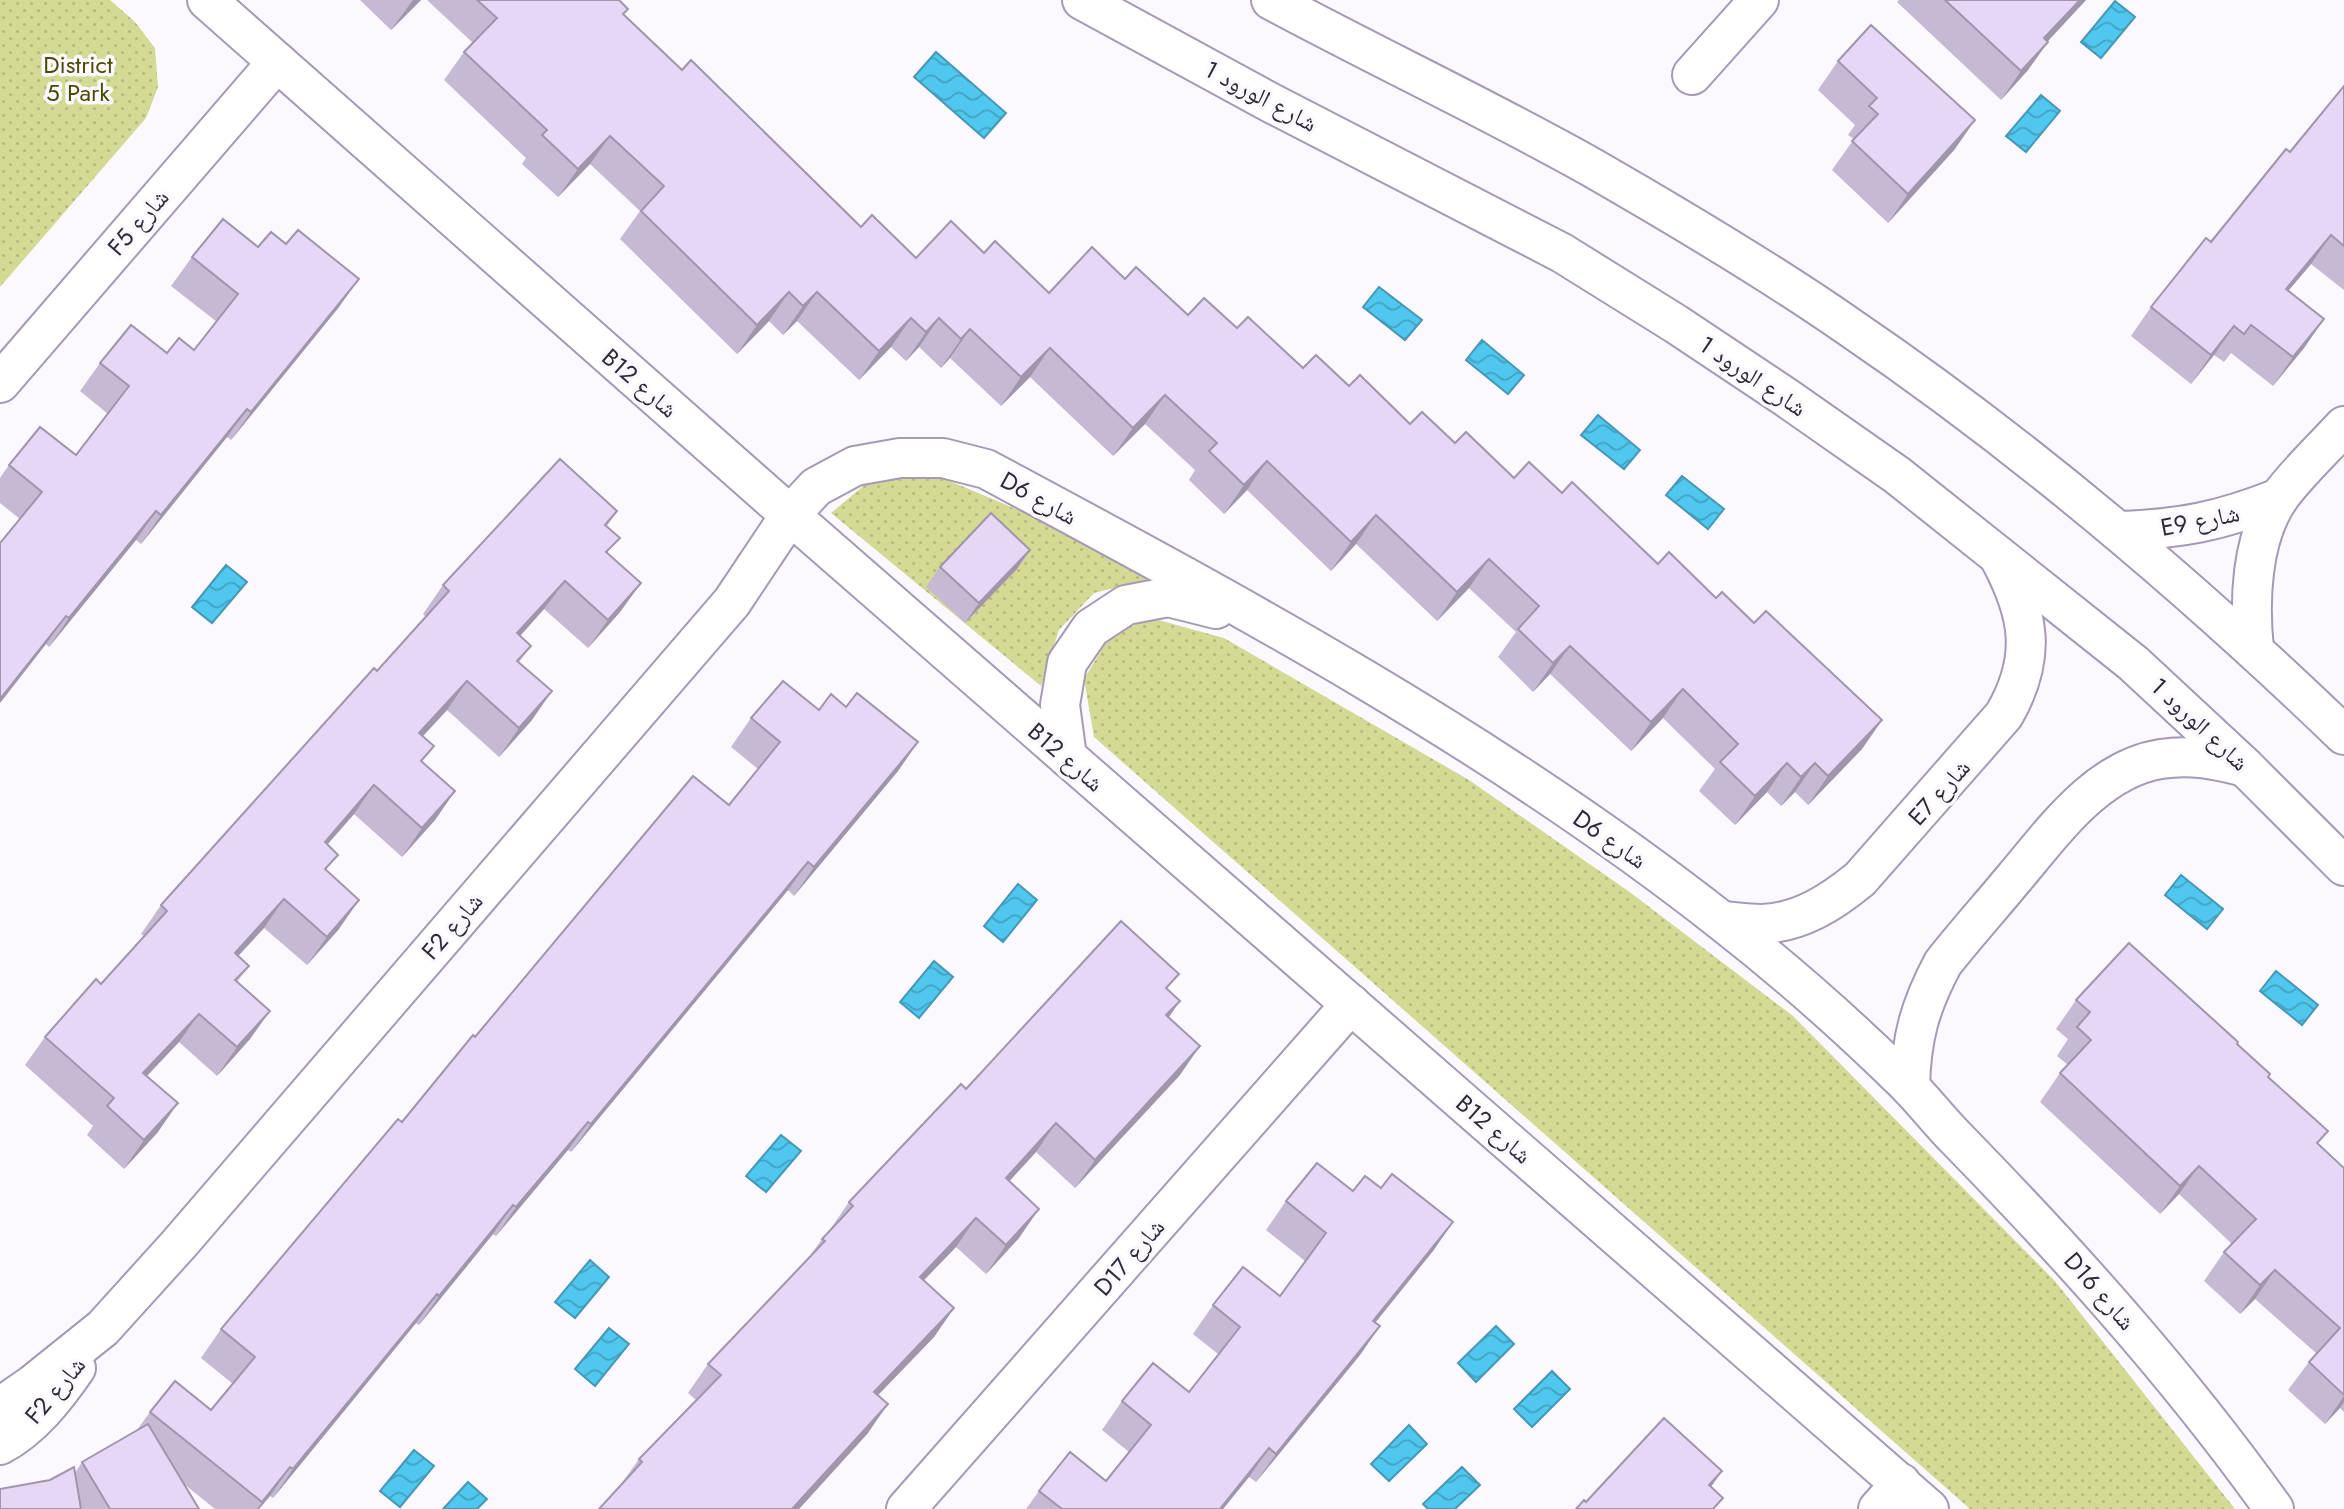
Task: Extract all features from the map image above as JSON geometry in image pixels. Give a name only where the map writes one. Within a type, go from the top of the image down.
[{"type":"street","name":"B12 شارع","points":[[207,0],[790,515],[1351,1004],[1889,1496],[1929,1509]]},
{"type":"street","name":"شارع الورود 1","points":[[1082,0],[1273,104],[1562,253],[1787,398],[1896,475],[2133,663],[2245,767],[2344,866]]},
{"type":"street","points":[[1271,0],[1590,167],[1719,243],[1847,325],[1958,405],[2119,531],[2254,649],[2344,735]]},
{"type":"street","points":[[1692,75],[1759,0]]},
{"type":"street","name":"F5 شارع","points":[[0,383],[276,62]]},
{"type":"street","name":"E9 شارع","points":[[2254,649],[2252,589],[2256,561],[2266,528],[2279,498],[2344,426]]},
{"type":"street","name":"D6 شارع","points":[[790,515],[816,487],[855,466],[900,458],[943,458],[986,469],[1281,631],[1389,693],[1494,760],[1597,829],[1723,921],[1787,974],[1910,1087]]},
{"type":"street","name":"E9 شارع","points":[[2119,531],[2164,530],[2208,522],[2279,498]]},
{"type":"street","name":"F2 شارع","points":[[0,1445],[10,1440],[46,1409],[103,1328],[179,1244],[732,602],[790,515]]},
{"type":"street","name":"E7 شارع","points":[[1723,921],[1763,924],[1803,916],[1835,900],[1860,879],[2004,715],[2018,692],[2026,658],[2025,623],[2016,589],[2000,559]]},
{"type":"street","name":"D6 شارع","points":[[1067,757],[1060,705],[1067,663],[1091,628],[1126,605],[1168,597],[1209,606],[1281,631]]},
{"type":"street","points":[[1910,1087],[1910,1054],[1917,1021],[1928,990],[1943,963],[2073,811],[2119,773],[2160,759],[2203,757],[2245,767]]},
{"type":"street","name":"D17 شارع","points":[[906,1509],[1351,1004]]},
{"type":"street","name":"D16 شارع","points":[[1910,1087],[1943,1125],[2049,1233],[2138,1334],[2238,1459],[2274,1509]]},
{"type":"street","name":"F2 شارع","points":[[0,1407],[103,1328]]},
{"type":"green space","name":"District 5 Park","points":[[0,0],[110,0],[135,22],[155,48],[158,87],[146,118],[0,287]]},
{"type":"green space","points":[[938,476],[1033,516],[1156,578],[1094,593],[1059,630],[1041,686],[831,513],[868,482]]},
{"type":"green space","points":[[1151,618],[1224,638],[1469,780],[1631,893],[1793,1016],[2055,1281],[2235,1509],[1970,1509],[1094,737],[1084,679],[1110,636]]},
{"type":"water","points":[[2115,1],[2135,17],[2101,58],[2081,42]]},
{"type":"water","points":[[936,52],[1006,113],[984,138],[914,77]]},
{"type":"water","points":[[2041,95],[2060,111],[2026,152],[2006,136]]},
{"type":"water","points":[[1379,287],[1422,320],[1405,340],[1363,307]]},
{"type":"water","points":[[1482,340],[1524,375],[1508,394],[1466,360]]},
{"type":"water","points":[[1598,415],[1640,450],[1624,469],[1581,435]]},
{"type":"water","points":[[1682,476],[1724,509],[1708,529],[1666,495]]},
{"type":"water","points":[[226,565],[247,582],[212,623],[192,607]]},
{"type":"water","points":[[2181,875],[2223,909],[2207,929],[2165,895]]},
{"type":"water","points":[[1018,884],[1037,900],[1003,942],[984,926]]},
{"type":"water","points":[[934,961],[953,977],[919,1018],[900,1002]]},
{"type":"water","points":[[2276,971],[2318,1005],[2302,1025],[2260,991]]},
{"type":"water","points":[[781,1135],[801,1151],[766,1192],[746,1176]]},
{"type":"water","points":[[590,1260],[609,1277],[575,1318],[555,1302]]},
{"type":"water","points":[[1496,1326],[1514,1344],[1476,1382],[1458,1363]]},
{"type":"water","points":[[609,1328],[629,1344],[595,1386],[575,1369]]},
{"type":"water","points":[[1552,1371],[1570,1389],[1532,1427],[1514,1409]]},
{"type":"water","points":[[1409,1425],[1427,1444],[1389,1481],[1371,1464]]},
{"type":"water","points":[[414,1450],[434,1466],[400,1507],[380,1491]]},
{"type":"water","points":[[1462,1467],[1480,1485],[1455,1509],[1428,1509],[1423,1504]]},
{"type":"water","points":[[468,1482],[487,1499],[477,1509],[443,1509]]},
{"type":"building","points":[[477,0],[619,0],[628,9],[623,14],[682,70],[691,60],[861,227],[872,215],[916,258],[951,221],[984,253],[995,241],[1049,293],[1092,247],[1125,279],[1136,267],[1188,315],[1204,298],[1237,328],[1248,317],[1303,368],[1316,355],[1349,386],[1360,375],[1410,424],[1422,412],[1455,443],[1466,432],[1514,478],[1529,462],[1562,493],[1572,482],[1658,564],[1669,552],[1716,598],[1722,592],[1754,623],[1766,611],[1882,720],[1828,776],[1815,763],[1801,777],[1787,763],[1755,796],[1720,762],[1738,744],[1683,689],[1651,722],[1570,646],[1553,663],[1518,629],[1539,606],[1489,559],[1457,592],[1376,515],[1351,542],[1267,461],[1244,485],[1209,451],[1217,443],[1165,395],[1133,428],[1050,348],[1021,377],[970,329],[961,339],[939,318],[926,332],[911,318],[879,351],[817,292],[803,306],[789,292],[757,325],[641,211],[664,186],[610,136],[578,169],[542,135],[547,130],[464,52],[497,18]]},
{"type":"building","points":[[1945,0],[2080,0],[2044,38],[2048,42],[2021,71]]},
{"type":"building","points":[[1871,25],[1975,120],[1908,194],[1852,141],[1878,114],[1869,106],[1877,98],[1838,61]]},
{"type":"building","points":[[2344,86],[2344,246],[2331,235],[2286,289],[2324,319],[2293,357],[2251,325],[2244,334],[2234,326],[2211,355],[2151,307],[2206,238],[2211,242],[2286,149],[2290,152]]},
{"type":"building","points":[[223,219],[258,247],[271,232],[286,244],[298,230],[359,279],[251,412],[247,409],[161,515],[156,511],[69,618],[66,616],[0,699],[0,543],[42,492],[9,465],[40,427],[76,455],[129,386],[100,363],[131,325],[167,353],[179,338],[194,350],[238,294],[192,257]]},
{"type":"building","points":[[560,459],[617,511],[605,525],[620,538],[606,552],[641,583],[608,620],[565,581],[517,633],[531,646],[517,661],[552,691],[519,728],[467,681],[419,733],[434,746],[421,761],[455,791],[422,828],[374,785],[325,842],[338,855],[325,869],[359,900],[327,937],[284,899],[235,953],[249,966],[235,980],[270,1011],[237,1047],[199,1014],[143,1073],[178,1103],[144,1140],[107,1106],[114,1098],[45,1037],[96,979],[101,984],[167,911],[161,905],[374,668],[377,671],[449,591],[443,585]]},
{"type":"building","points":[[991,513],[1030,550],[979,603],[940,567]]},
{"type":"building","points":[[783,681],[819,710],[831,694],[846,707],[857,693],[918,742],[814,867],[808,862],[591,1124],[588,1122],[516,1207],[513,1205],[293,1469],[290,1467],[262,1502],[150,1412],[175,1381],[211,1410],[255,1357],[221,1329],[398,1119],[402,1122],[473,1035],[475,1037],[693,776],[729,805],[780,742],[751,718]]},
{"type":"building","points":[[1121,921],[1179,974],[1166,988],[1180,1001],[1166,1015],[1200,1046],[1095,1160],[1056,1123],[1006,1178],[1039,1209],[1006,1245],[976,1218],[920,1277],[954,1308],[874,1392],[888,1404],[792,1509],[599,1509],[642,1462],[639,1459],[721,1375],[708,1364],[825,1241],[822,1239],[853,1206],[849,1202],[961,1084],[966,1089]]},
{"type":"building","points":[[2129,943],[2238,1042],[2237,1044],[2270,1074],[2268,1077],[2328,1131],[2317,1143],[2344,1168],[2344,1395],[2309,1362],[2340,1328],[2275,1270],[2260,1285],[2224,1252],[2256,1219],[2199,1166],[2180,1186],[2060,1073],[2091,1040],[2077,1027],[2090,1012],[2076,1000]]},
{"type":"building","points":[[1317,1163],[1353,1191],[1365,1176],[1381,1188],[1392,1174],[1453,1222],[1373,1321],[1380,1326],[1276,1454],[1269,1448],[1220,1509],[1062,1509],[1039,1491],[1070,1452],[1106,1481],[1151,1425],[1122,1401],[1153,1363],[1189,1392],[1240,1327],[1213,1305],[1243,1267],[1280,1296],[1326,1233],[1286,1201]]},
{"type":"building","points":[[1664,1418],[1722,1471],[1709,1485],[1723,1498],[1713,1509],[1576,1509],[1584,1500],[1586,1502]]},
{"type":"building","points":[[148,1424],[199,1509],[110,1509],[82,1462]]},
{"type":"building","points":[[74,1467],[81,1509],[0,1509],[0,1489],[50,1480]]}]
